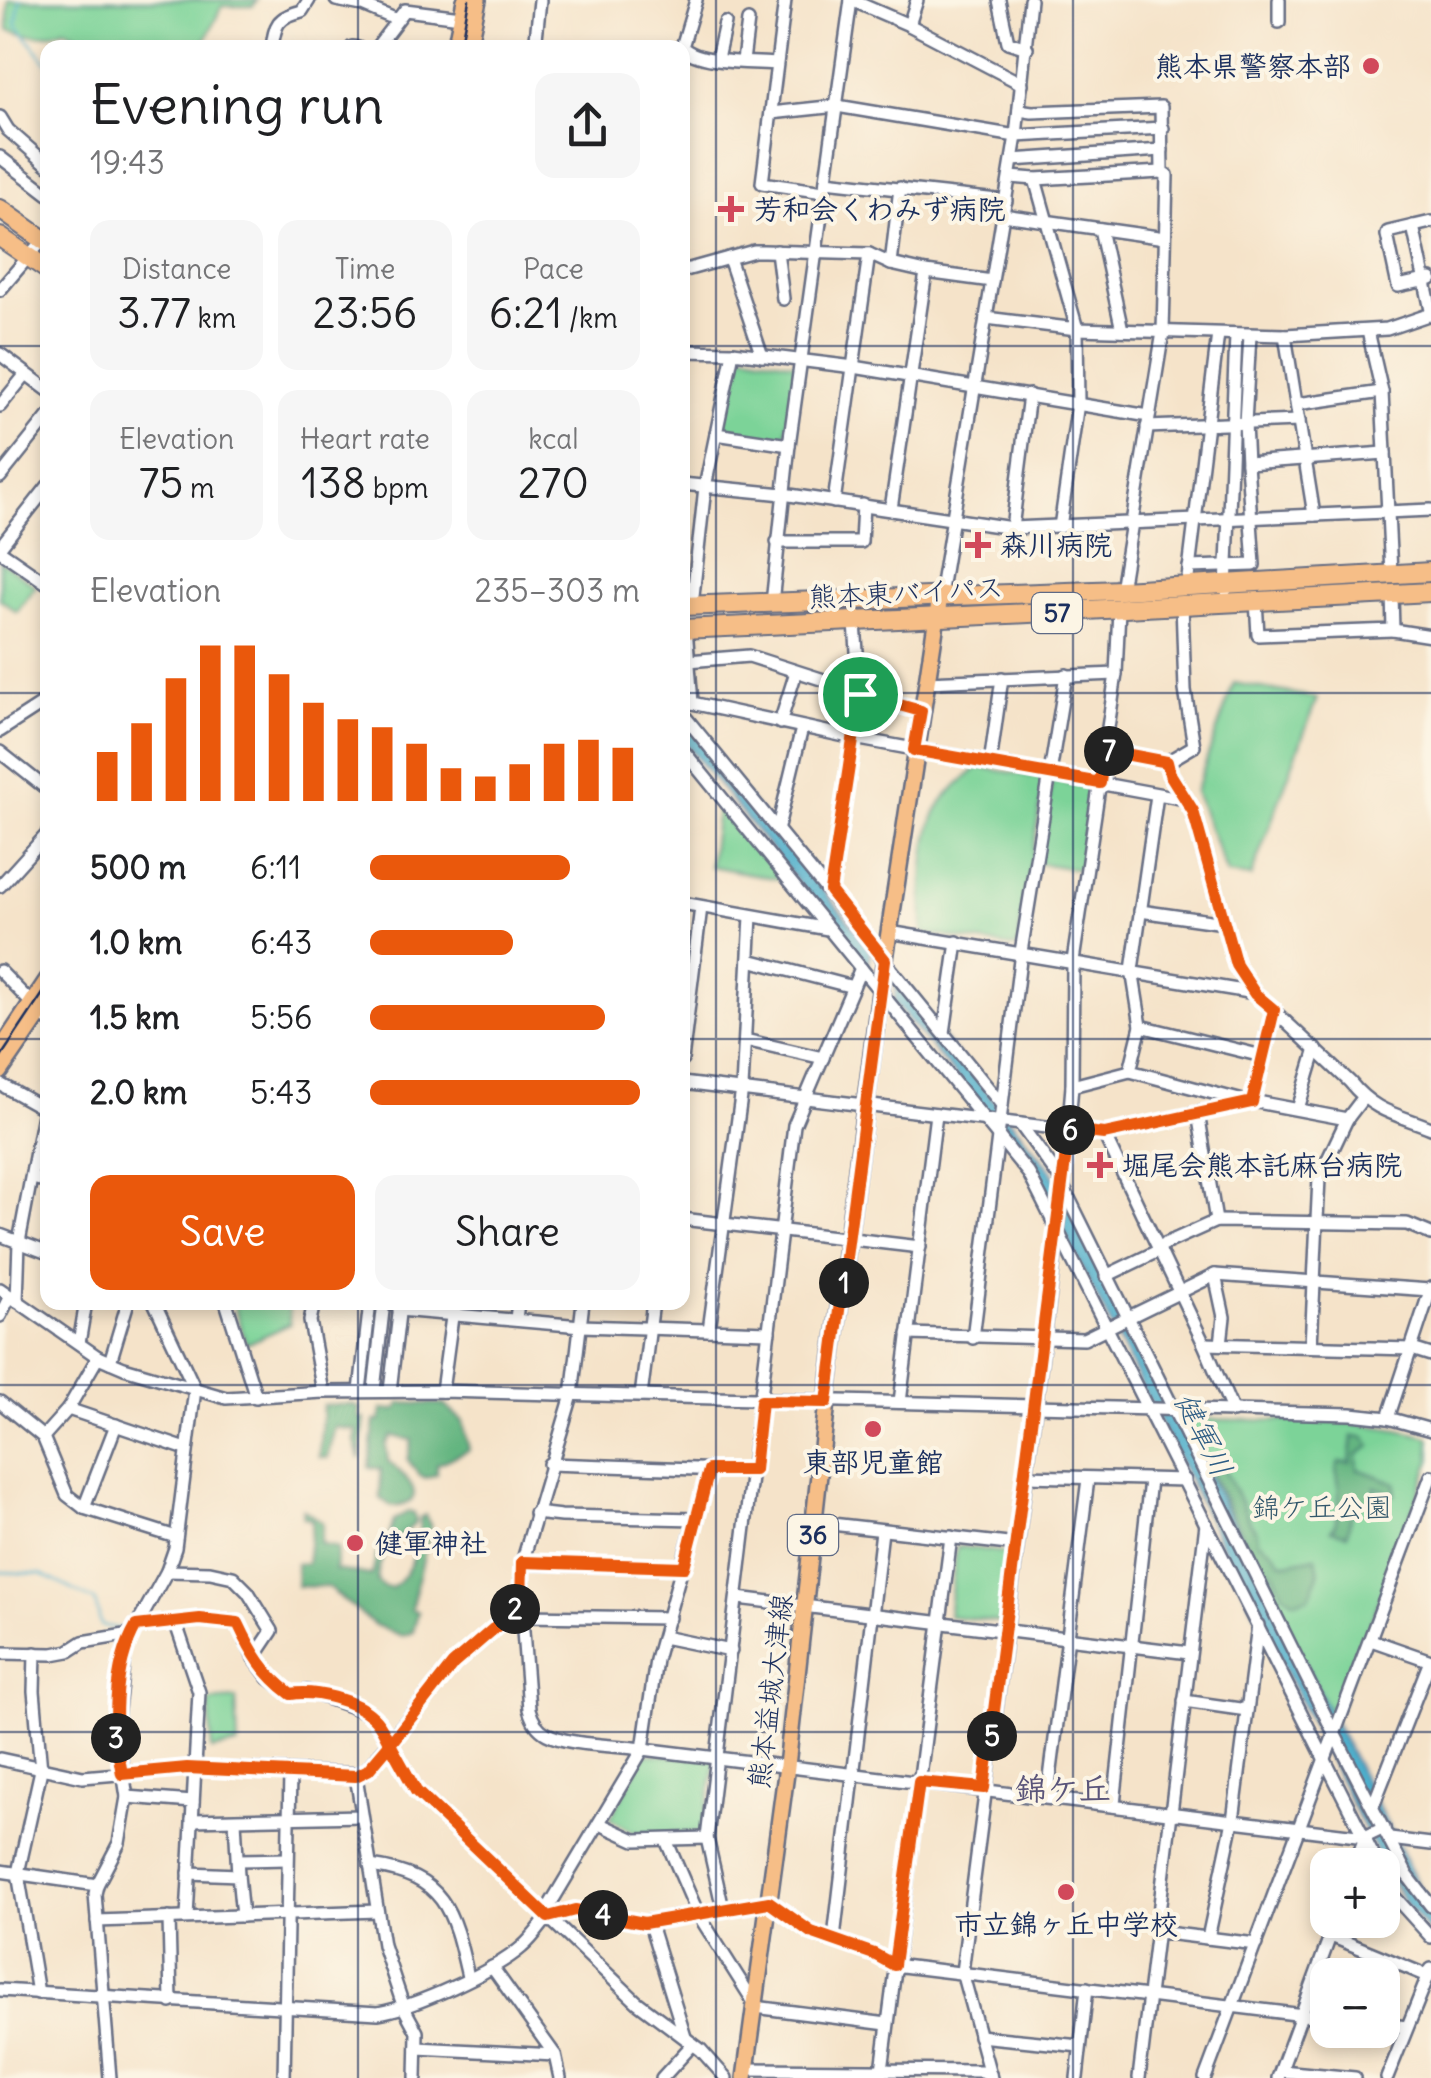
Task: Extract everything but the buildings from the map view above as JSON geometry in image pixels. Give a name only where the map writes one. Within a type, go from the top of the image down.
[{"type":"highway","points":[[0,210],[40,236]]},
{"type":"highway","points":[[1,238],[40,265]]},
{"type":"highway","name":"熊本東バイパス","points":[[690,606],[1121,590],[1431,572]]},
{"type":"highway","name":"熊本東バイパス","points":[[1226,584],[1256,600],[1431,592]]},
{"type":"highway","name":"熊本東バイパス","points":[[690,628],[1119,610],[1186,586]]},
{"type":"main road","points":[[470,40],[478,0]]},
{"type":"main road","points":[[457,40],[463,8]]},
{"type":"main road","name":"熊本益城大津線","points":[[745,2074],[787,1766],[827,1402],[880,992],[940,596]]},
{"type":"main road","points":[[1,1047],[40,1011]]},
{"type":"main road","points":[[0,1072],[40,1012]]},
{"type":"street","points":[[273,40],[280,18],[302,11],[309,0]]},
{"type":"street","points":[[336,0],[362,5],[395,19]]},
{"type":"street","points":[[535,40],[540,0]]},
{"type":"street","points":[[684,40],[696,0]]},
{"type":"street","points":[[784,0],[762,183],[900,188],[1006,201]]},
{"type":"street","points":[[772,603],[789,445],[851,0],[909,25],[1022,84]]},
{"type":"street","points":[[909,25],[917,0]]},
{"type":"street","points":[[999,0],[1008,42],[1027,48]]},
{"type":"street","points":[[940,596],[1020,110],[1030,0]]},
{"type":"street","points":[[1278,22],[1279,0]]},
{"type":"street","points":[[381,40],[395,19],[408,10],[463,8]]},
{"type":"street","points":[[743,61],[748,21]]},
{"type":"street","points":[[718,59],[724,23]]},
{"type":"street","points":[[690,53],[776,64]]},
{"type":"street","points":[[771,113],[837,106],[1016,136],[1162,128]]},
{"type":"street","points":[[1020,110],[1161,107],[1162,172]]},
{"type":"street","points":[[0,117],[8,130],[40,157]]},
{"type":"street","points":[[1012,160],[1162,150]]},
{"type":"street","points":[[0,157],[40,188]]},
{"type":"street","points":[[1010,176],[1035,179],[1162,172],[1168,175],[1163,332],[1121,590]]},
{"type":"street","points":[[1035,179],[1077,329],[1078,403],[1060,526]]},
{"type":"street","points":[[891,264],[900,188]]},
{"type":"street","points":[[1003,216],[1165,238]]},
{"type":"street","points":[[1428,280],[1396,284],[1387,235],[1431,222]]},
{"type":"street","points":[[986,318],[1077,329],[1236,335],[1368,332],[1431,312],[1428,280],[1414,226]]},
{"type":"street","points":[[1100,229],[1122,330]]},
{"type":"street","points":[[0,290],[40,247]]},
{"type":"street","points":[[690,269],[754,250],[870,254],[891,264],[926,272],[992,281]]},
{"type":"street","points":[[778,252],[783,300]]},
{"type":"street","points":[[834,502],[870,254]]},
{"type":"street","points":[[728,258],[762,356]]},
{"type":"street","points":[[892,509],[926,272]]},
{"type":"street","points":[[1368,332],[1382,392],[1391,573]]},
{"type":"street","points":[[1104,750],[1167,762],[1194,746],[1185,690],[1186,586],[1218,334]]},
{"type":"street","points":[[1186,586],[1226,584],[1254,564],[1247,463],[1238,423],[1236,335]]},
{"type":"street","points":[[1226,584],[1228,520],[1250,335]]},
{"type":"street","points":[[1285,335],[1314,514]]},
{"type":"street","points":[[690,351],[734,352],[854,367],[1078,403],[1148,421],[1299,422]]},
{"type":"street","points":[[690,586],[705,486],[734,352]]},
{"type":"street","points":[[0,354],[40,384]]},
{"type":"street","points":[[0,406],[26,374]]},
{"type":"street","points":[[1297,404],[1382,392]]},
{"type":"street","points":[[1012,528],[1030,395]]},
{"type":"street","points":[[0,477],[40,427]]},
{"type":"street","points":[[716,434],[789,445]]},
{"type":"street","points":[[1247,463],[1385,453]]},
{"type":"street","points":[[690,485],[783,494],[1012,528],[1431,510]]},
{"type":"street","points":[[40,496],[0,549],[40,578]]},
{"type":"street","points":[[777,542],[861,542],[863,505]]},
{"type":"street","points":[[1392,594],[1393,630]]},
{"type":"street","points":[[1256,600],[1258,635],[1393,630],[1431,636]]},
{"type":"street","points":[[990,2076],[962,1972],[1063,1192],[1072,1086],[1073,962],[1116,674],[1119,610]]},
{"type":"street","points":[[830,891],[860,694],[855,623]]},
{"type":"street","points":[[690,661],[749,656],[921,711]]},
{"type":"street","points":[[780,723],[796,672]]},
{"type":"street","points":[[926,682],[1116,674]]},
{"type":"street","points":[[973,1338],[994,1125],[1002,1104],[1066,675]]},
{"type":"street","points":[[990,764],[1002,678]]},
{"type":"street","points":[[0,732],[40,705]]},
{"type":"street","points":[[690,711],[780,723],[1185,799]]},
{"type":"street","points":[[690,715],[1058,1176],[1334,1733],[1407,1875],[1431,1906]]},
{"type":"street","points":[[778,827],[802,728]]},
{"type":"street","points":[[0,752],[40,784]]},
{"type":"street","points":[[690,758],[994,1125],[1029,1174],[1370,1848]]},
{"type":"street","points":[[1167,762],[1193,811],[1236,965],[1255,994],[1363,1098],[1380,1110],[1431,1128]]},
{"type":"street","points":[[1130,1071],[1141,1026],[1132,970],[1157,796]]},
{"type":"street","points":[[0,886],[40,842]]},
{"type":"street","points":[[690,905],[828,929]]},
{"type":"street","points":[[690,999],[702,907]]},
{"type":"street","points":[[1140,911],[1224,923]]},
{"type":"street","points":[[709,1330],[742,1089],[751,916]]},
{"type":"street","points":[[889,932],[1132,970],[1255,994]]},
{"type":"street","points":[[944,1033],[957,942]]},
{"type":"street","points":[[749,960],[853,987]]},
{"type":"street","points":[[723,1909],[707,1838],[794,1125],[861,968]]},
{"type":"street","points":[[0,971],[40,1007]]},
{"type":"street","points":[[1248,1102],[1274,1010]]},
{"type":"street","points":[[1141,1026],[1262,1056]]},
{"type":"street","points":[[744,1040],[822,1058]]},
{"type":"street","points":[[1298,1109],[1316,1049]]},
{"type":"street","points":[[1072,1086],[1130,1071],[1248,1102],[1346,1119]]},
{"type":"street","points":[[0,1084],[40,1107]]},
{"type":"street","points":[[690,1085],[936,1114],[994,1125],[1104,1134],[1248,1102]]},
{"type":"street","points":[[1311,1346],[1319,1178],[1346,1119],[1363,1098]]},
{"type":"street","points":[[1198,1113],[1216,1220]]},
{"type":"street","points":[[900,1402],[936,1114]]},
{"type":"street","points":[[1104,1134],[1204,1344],[1232,1412]]},
{"type":"street","points":[[0,1316],[9,1296],[40,1139]]},
{"type":"street","points":[[32,1178],[40,1180]]},
{"type":"street","points":[[690,1220],[920,1247]]},
{"type":"street","points":[[1106,1276],[1216,1220],[1407,1224],[1431,1234]]},
{"type":"street","points":[[0,1235],[40,1250]]},
{"type":"street","points":[[908,1334],[1084,1339],[1214,1275],[1430,1289],[1388,1418]]},
{"type":"street","points":[[1214,1275],[1224,1317],[1221,1344]]},
{"type":"street","points":[[9,1296],[104,1359],[226,1398],[390,1390],[900,1402],[1388,1418],[1431,1430]]},
{"type":"street","points":[[79,1343],[85,1310]]},
{"type":"street","points":[[43,1437],[104,1359],[125,1310]]},
{"type":"street","points":[[110,2078],[97,1884],[119,1843],[127,1797],[117,1750],[116,1708],[125,1647],[167,1570],[176,1537],[195,1388],[158,1310]]},
{"type":"street","points":[[229,1310],[256,1397]]},
{"type":"street","points":[[312,1310],[310,1321],[322,1392]]},
{"type":"street","points":[[360,1391],[369,1310]]},
{"type":"street","points":[[374,1390],[383,1310]]},
{"type":"street","points":[[390,1390],[400,1310]]},
{"type":"street","points":[[442,1391],[453,1310]]},
{"type":"street","points":[[459,1310],[580,1326],[769,1332]]},
{"type":"street","points":[[516,1320],[517,1310]]},
{"type":"street","points":[[582,1310],[572,1395],[522,1562],[521,1610],[530,1709],[543,1732],[559,1738],[644,1749],[1365,1837],[1387,1833],[1430,1843]]},
{"type":"street","points":[[641,1396],[652,1310]]},
{"type":"street","points":[[1204,1344],[1412,1349],[1431,1356]]},
{"type":"street","points":[[0,1402],[43,1437],[67,1496],[84,1508],[176,1537]]},
{"type":"street","points":[[68,1409],[186,1449]]},
{"type":"street","points":[[84,1508],[116,1425]]},
{"type":"street","points":[[549,1464],[754,1470]]},
{"type":"street","points":[[548,1917],[548,1908],[644,1749],[650,1688],[709,1470]]},
{"type":"street","points":[[1026,1476],[1185,1480]]},
{"type":"street","points":[[1205,2078],[1431,1476]]},
{"type":"street","points":[[1051,1797],[1049,1786],[1088,1478]]},
{"type":"street","points":[[1114,1804],[1150,1480]]},
{"type":"street","points":[[535,1513],[697,1519]]},
{"type":"street","points":[[814,1522],[1017,1545]]},
{"type":"street","points":[[1139,2078],[1206,1524]]},
{"type":"street","points":[[834,1938],[882,1531]]},
{"type":"street","points":[[882,2075],[951,1537]]},
{"type":"street","points":[[522,1562],[684,1567]]},
{"type":"street","points":[[167,1570],[210,1572],[238,1580],[272,1631],[254,1658]]},
{"type":"street","points":[[738,1598],[1189,1653]]},
{"type":"street","points":[[0,1759],[84,1777],[194,1768],[356,1776],[368,1770],[453,1664],[521,1610],[670,1618]]},
{"type":"street","points":[[0,1654],[69,1651],[82,1642],[200,1619],[238,1623],[254,1658],[270,1678],[291,1694],[307,1691],[369,1714],[416,1791],[637,2002],[689,2040],[726,2078]]},
{"type":"street","points":[[176,1624],[199,1692],[187,1918]]},
{"type":"street","points":[[1208,1938],[1233,1821],[1258,1625]]},
{"type":"street","points":[[663,1637],[731,1651]]},
{"type":"street","points":[[1371,1640],[1431,1661],[1373,1806]]},
{"type":"street","points":[[35,1652],[41,1770],[18,1874],[38,1992]]},
{"type":"street","points":[[1184,1702],[1247,1710]]},
{"type":"street","points":[[284,2078],[290,1773]]},
{"type":"street","points":[[356,1776],[384,1944],[404,2008],[416,2032],[416,2078]]},
{"type":"street","points":[[127,1797],[193,1802]]},
{"type":"street","points":[[192,1820],[362,1816]]},
{"type":"street","points":[[235,1820],[242,1916]]},
{"type":"street","points":[[600,1824],[635,1840],[707,1838]]},
{"type":"street","points":[[1361,1848],[1365,1837]]},
{"type":"street","points":[[666,1840],[698,1914],[755,2005],[887,2024]]},
{"type":"street","points":[[238,1860],[287,1860]]},
{"type":"street","points":[[370,1866],[411,1876],[426,1884],[449,1906],[468,1978]]},
{"type":"street","points":[[0,1871],[97,1884]]},
{"type":"street","points":[[189,1873],[238,1875]]},
{"type":"street","points":[[0,1990],[366,2013],[404,2008],[492,1967],[524,1946],[548,1917],[575,1910],[644,1923],[769,1902],[811,1932],[894,1965],[1310,2016]]},
{"type":"street","points":[[1400,1903],[1431,1936]]},
{"type":"street","points":[[98,1921],[377,1911]]},
{"type":"street","points":[[169,1918],[171,2002]]},
{"type":"street","points":[[650,1921],[689,2040]]},
{"type":"street","points":[[1158,1932],[1256,1944]]},
{"type":"street","points":[[1330,1938],[1280,2074],[1355,2078]]},
{"type":"street","points":[[1336,1938],[1430,1973],[1388,2078]]},
{"type":"street","points":[[492,1967],[556,2055],[560,2078]]},
{"type":"street","points":[[1077,2078],[1088,1988]]},
{"type":"street","points":[[1400,2025],[1407,2026]]},
{"type":"street","points":[[979,2036],[1080,2046]]},
{"type":"street","points":[[662,2078],[689,2040]]},
{"type":"street","points":[[418,2048],[556,2055]]},
{"type":"street","points":[[745,2074],[981,2071],[990,2076]]},
{"type":"green space","points":[[8,0],[257,0],[253,6],[222,6],[205,40],[89,40],[65,29],[36,35],[8,30]]},
{"type":"green space","points":[[737,352],[798,364],[785,440],[722,433]]},
{"type":"green space","points":[[0,561],[36,586],[17,612],[0,599]]},
{"type":"green space","points":[[1234,683],[1317,698],[1251,877],[1227,874],[1195,792]]},
{"type":"green space","points":[[978,767],[1045,778],[1017,948],[923,933],[924,868],[933,819],[947,796]]},
{"type":"green space","points":[[1052,780],[1095,788],[1080,870],[1038,863]]},
{"type":"green space","points":[[718,802],[784,880],[710,866]]},
{"type":"green space","points":[[235,1310],[289,1310],[290,1324],[246,1344]]},
{"type":"green space","points":[[401,1403],[443,1404],[463,1421],[469,1450],[437,1464],[437,1474],[426,1478],[408,1460],[412,1440],[392,1436],[386,1445],[388,1461],[408,1481],[414,1494],[412,1500],[392,1507],[380,1498],[381,1469],[369,1467],[375,1421],[380,1421],[382,1409],[397,1410]]},
{"type":"green space","points":[[351,1404],[360,1408],[359,1418],[365,1419],[360,1459],[355,1441],[357,1430],[335,1427],[327,1458],[319,1457],[323,1405]]},
{"type":"green space","name":"錦ケ丘公園","points":[[1187,1419],[1340,1423],[1429,1437],[1431,1460],[1338,1711],[1330,1716],[1184,1425]]},
{"type":"green space","points":[[1353,1436],[1365,1437],[1371,1446],[1357,1455],[1358,1469],[1396,1483],[1395,1495],[1375,1487],[1374,1503],[1360,1505],[1352,1512],[1347,1534],[1331,1530],[1338,1510],[1336,1470],[1339,1462],[1350,1463]]},
{"type":"green space","points":[[1212,1459],[1219,1460],[1258,1541],[1287,1563],[1316,1557],[1319,1574],[1309,1597],[1295,1601],[1283,1594],[1274,1573],[1255,1561],[1207,1465]]},
{"type":"green space","points":[[303,1509],[323,1523],[320,1543],[338,1548],[335,1570],[372,1575],[379,1548],[389,1536],[394,1520],[409,1511],[414,1513],[416,1523],[389,1547],[378,1571],[377,1581],[392,1588],[410,1566],[420,1518],[425,1515],[431,1527],[411,1609],[418,1612],[413,1632],[402,1636],[375,1625],[327,1587],[297,1586],[296,1564],[307,1563],[312,1520],[303,1517]]},
{"type":"green space","points":[[957,1546],[1008,1553],[1000,1622],[948,1616]]},
{"type":"green space","points":[[236,1699],[238,1745],[212,1750],[209,1701]]},
{"type":"green space","points":[[645,1754],[716,1759],[702,1833],[639,1835],[610,1819]]},
{"type":"water","points":[[690,728],[871,948],[868,969],[690,750]]},
{"type":"water","points":[[896,981],[1052,1171],[1399,1848],[1374,1848],[1040,1185],[1008,1139],[894,1003]]},
{"type":"water","points":[[1400,1850],[1431,1910],[1431,1934],[1403,1901]]},
{"type":"waterway","points":[[20,0],[16,24],[40,54]]},
{"type":"waterway","points":[[129,36],[134,40]]},
{"type":"waterway","points":[[0,1572],[41,1574],[95,1601],[101,1625],[119,1629],[129,1626]]},
{"type":"tram line","points":[[462,40],[469,0]]},
{"type":"tram line","points":[[0,1058],[40,998]]},
{"type":"place","name":"熊本県警察本部","points":[[1371,66]]},
{"type":"place","name":"芳和会くわみず病院","points":[[731,209]]},
{"type":"place","name":"森川病院","points":[[978,545]]},
{"type":"place","name":"堀尾会熊本託麻台病院","points":[[1100,1165]]},
{"type":"place","name":"東部児童館","points":[[873,1429]]},
{"type":"place","name":"健軍神社","points":[[355,1543]]},
{"type":"place","name":"市立錦ヶ丘中学校","points":[[1066,1892]]},
{"type":"district","name":"錦ケ丘","points":[[1063,1788]]},
{"type":"route","points":[[860,694],[830,891],[885,960],[827,1402],[761,1401],[754,1470],[709,1470],[684,1567],[522,1562],[521,1605],[453,1664],[390,1744],[377,1721],[357,1706],[307,1691],[291,1694],[270,1678],[254,1658],[238,1623],[200,1619],[136,1626],[125,1647],[116,1708],[122,1774],[187,1768],[356,1776],[368,1770],[390,1744],[416,1791],[548,1917],[575,1910],[644,1923],[769,1902],[811,1932],[894,1965],[919,1782],[984,1788],[1069,1130],[1104,1134],[1252,1102],[1274,1010],[1255,994],[1236,965],[1193,811],[1167,762],[1104,750],[1100,783],[914,750],[921,711],[860,694]]},
{"type":"water label","name":"健軍川","points":[[1204,1434]]}]
